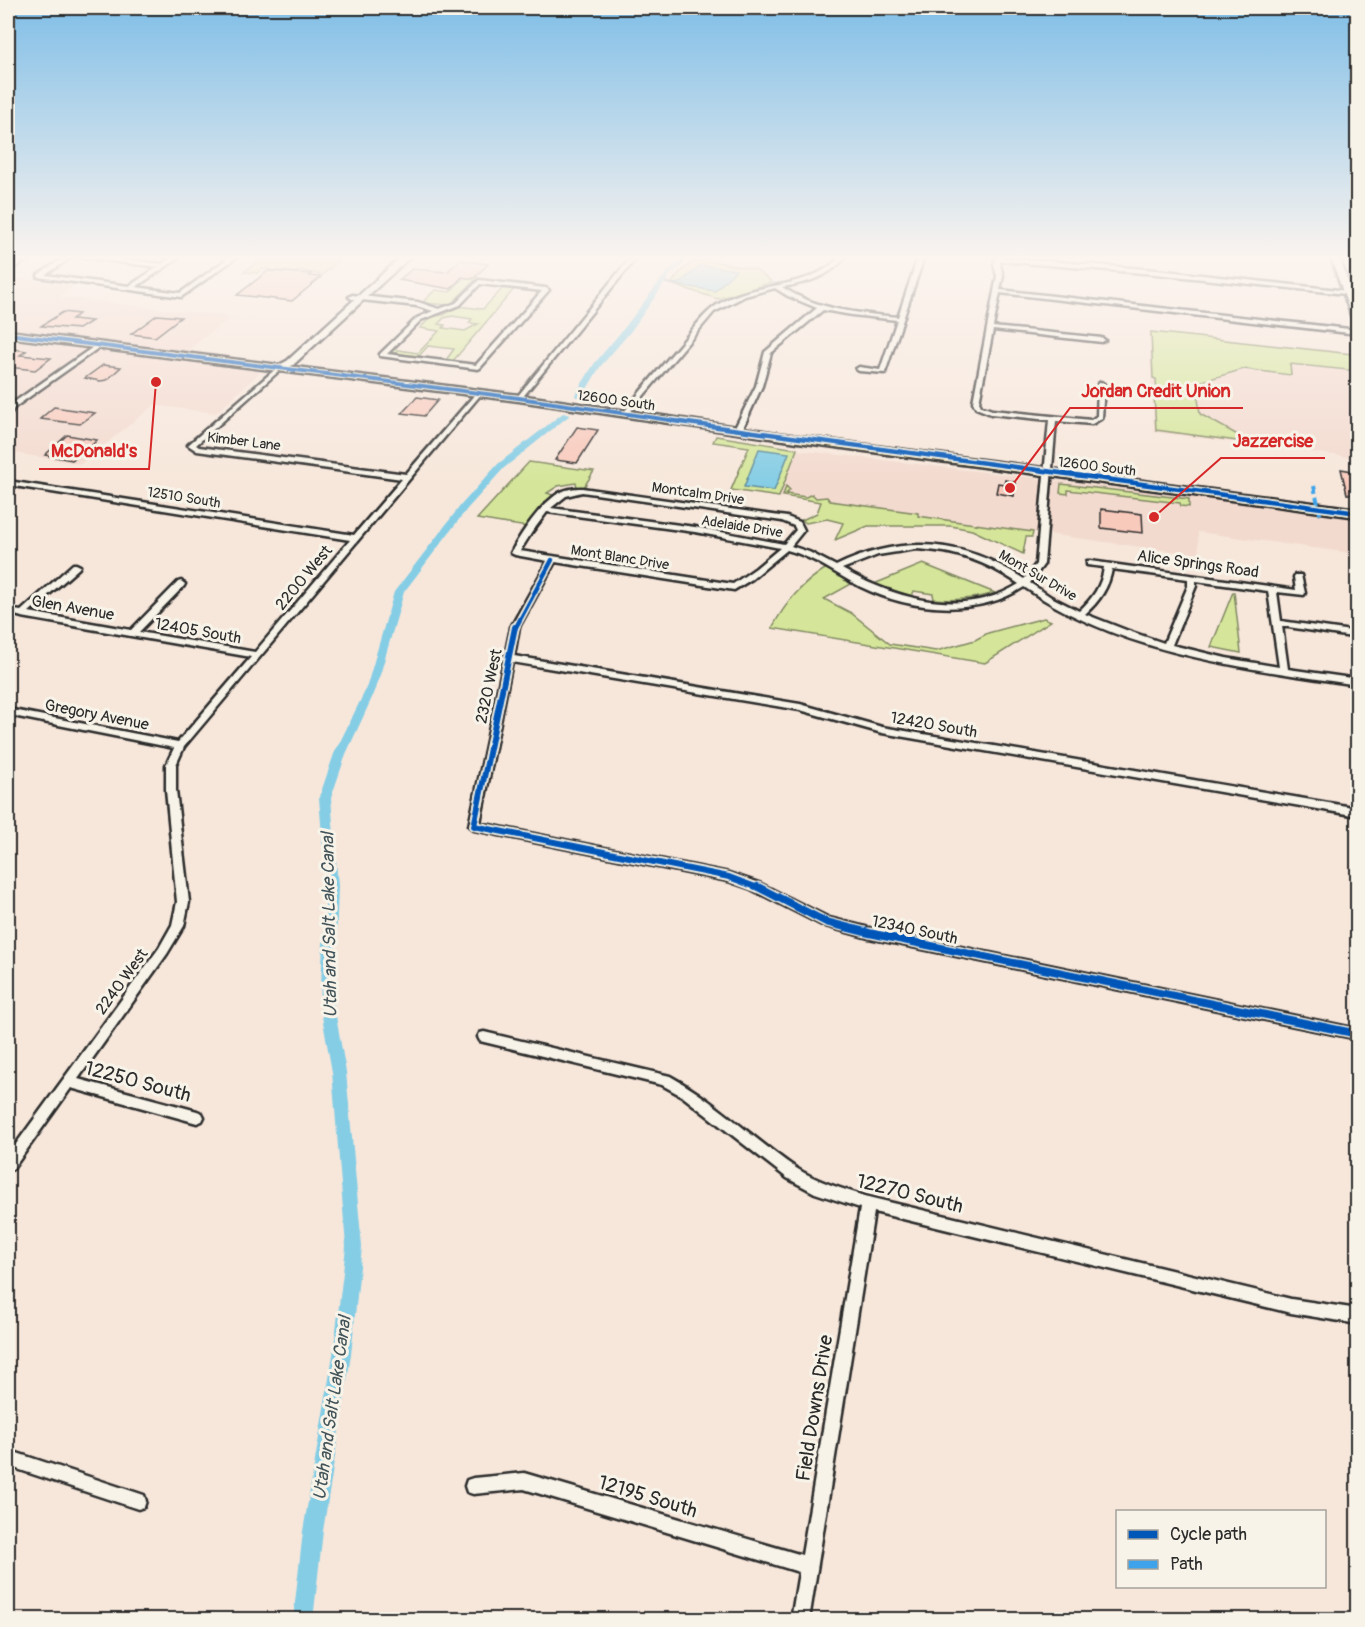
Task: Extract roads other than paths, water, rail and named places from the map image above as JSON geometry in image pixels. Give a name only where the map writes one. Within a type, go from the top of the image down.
[{"type":"main road","name":"12600 South","points":[[8,334],[519,398],[738,430],[1358,513]]},
{"type":"main road","name":"12600 South","points":[[1221,493],[1235,491],[1358,507]]},
{"type":"street","points":[[278,369],[290,363],[321,333]]},
{"type":"street","points":[[405,333],[382,355],[478,367],[508,333]]},
{"type":"street","points":[[519,398],[572,333]]},
{"type":"street","points":[[626,413],[692,333]]},
{"type":"street","points":[[738,430],[759,386],[766,355],[792,333]]},
{"type":"street","points":[[859,369],[883,372],[896,333]]},
{"type":"street","points":[[989,333],[976,402],[978,407],[992,412],[1092,422],[1100,417],[1101,384]]},
{"type":"street","points":[[1036,333],[1102,340]]},
{"type":"street","points":[[8,413],[12,406],[98,346]]},
{"type":"street","name":"Kimber Lane","points":[[278,369],[192,445],[197,449],[408,477]]},
{"type":"street","name":"2200 West","points":[[171,790],[171,765],[180,746],[479,393]]},
{"type":"street","points":[[1024,584],[1035,574],[1041,559],[1053,419]]},
{"type":"street","name":"12510 South","points":[[8,483],[356,538]]},
{"type":"street","name":"Montcalm Drive","points":[[566,492],[582,490],[789,520],[797,524],[800,530],[786,546]]},
{"type":"street","name":"Mont Blanc Drive","points":[[566,492],[547,510],[520,543],[515,553],[734,587],[749,578],[786,546]]},
{"type":"street","name":"Adelaide Drive","points":[[547,510],[786,546],[811,554],[873,589],[922,602],[975,602],[1007,594],[1024,584]]},
{"type":"street","name":"Mont Sur Drive","points":[[838,568],[864,555],[884,549],[928,547],[973,556],[994,564],[1024,584],[1118,631],[1211,658],[1358,682]]},
{"type":"street","name":"2320 West","points":[[474,826],[507,658],[523,610],[552,560]]},
{"type":"street","name":"Alice Springs Road","points":[[1090,562],[1301,593],[1298,577]]},
{"type":"street","points":[[1080,614],[1098,596],[1106,579],[1108,565]]},
{"type":"street","points":[[22,614],[76,566]]},
{"type":"street","points":[[1167,647],[1192,586],[1192,577]]},
{"type":"street","points":[[133,633],[181,584]]},
{"type":"street","points":[[1272,589],[1284,671]]},
{"type":"street","points":[[920,613],[922,602]]},
{"type":"street","name":"Glen Avenue","points":[[8,611],[133,633]]},
{"type":"street","points":[[1277,623],[1358,635]]},
{"type":"street","points":[[1111,640],[1118,631]]},
{"type":"street","name":"12405 South","points":[[133,633],[257,656]]},
{"type":"street","name":"12420 South","points":[[507,658],[800,707],[894,732],[1358,812]]},
{"type":"street","name":"Gregory Avenue","points":[[8,712],[180,746]]},
{"type":"street","name":"2240 West","points":[[8,1165],[163,951],[178,926],[183,902],[171,790]]},
{"type":"street","name":"12340 South","points":[[474,826],[729,877],[755,886],[826,922],[869,933],[1358,1034]]},
{"type":"street","name":"12270 South","points":[[484,1036],[665,1080],[687,1092],[792,1173],[820,1188],[868,1204],[1291,1306],[1358,1317]]},
{"type":"street","name":"12250 South","points":[[68,1082],[197,1117]]},
{"type":"street","name":"Field Downs Drive","points":[[800,1620],[868,1204]]},
{"type":"street","points":[[8,1458],[138,1501]]},
{"type":"street","name":"12195 South","points":[[473,1486],[524,1481],[809,1566]]},
{"type":"water","points":[[759,449],[789,453],[774,491],[744,487]]},
{"type":"waterway","name":"Utah and Salt Lake Canal","points":[[579,395],[597,366],[625,333]]},
{"type":"waterway","name":"Utah and Salt Lake Canal","points":[[303,1620],[313,1531],[342,1355],[354,1247],[339,1072],[327,1005],[332,886],[325,798],[340,754],[371,689],[399,592],[464,507],[501,466],[566,415]]},
{"type":"place","name":"McDonald's","points":[[156,382]]},
{"type":"place","name":"Jordan Credit Union","points":[[1010,488]]},
{"type":"place","name":"Jazzercise","points":[[1154,517]]}]
